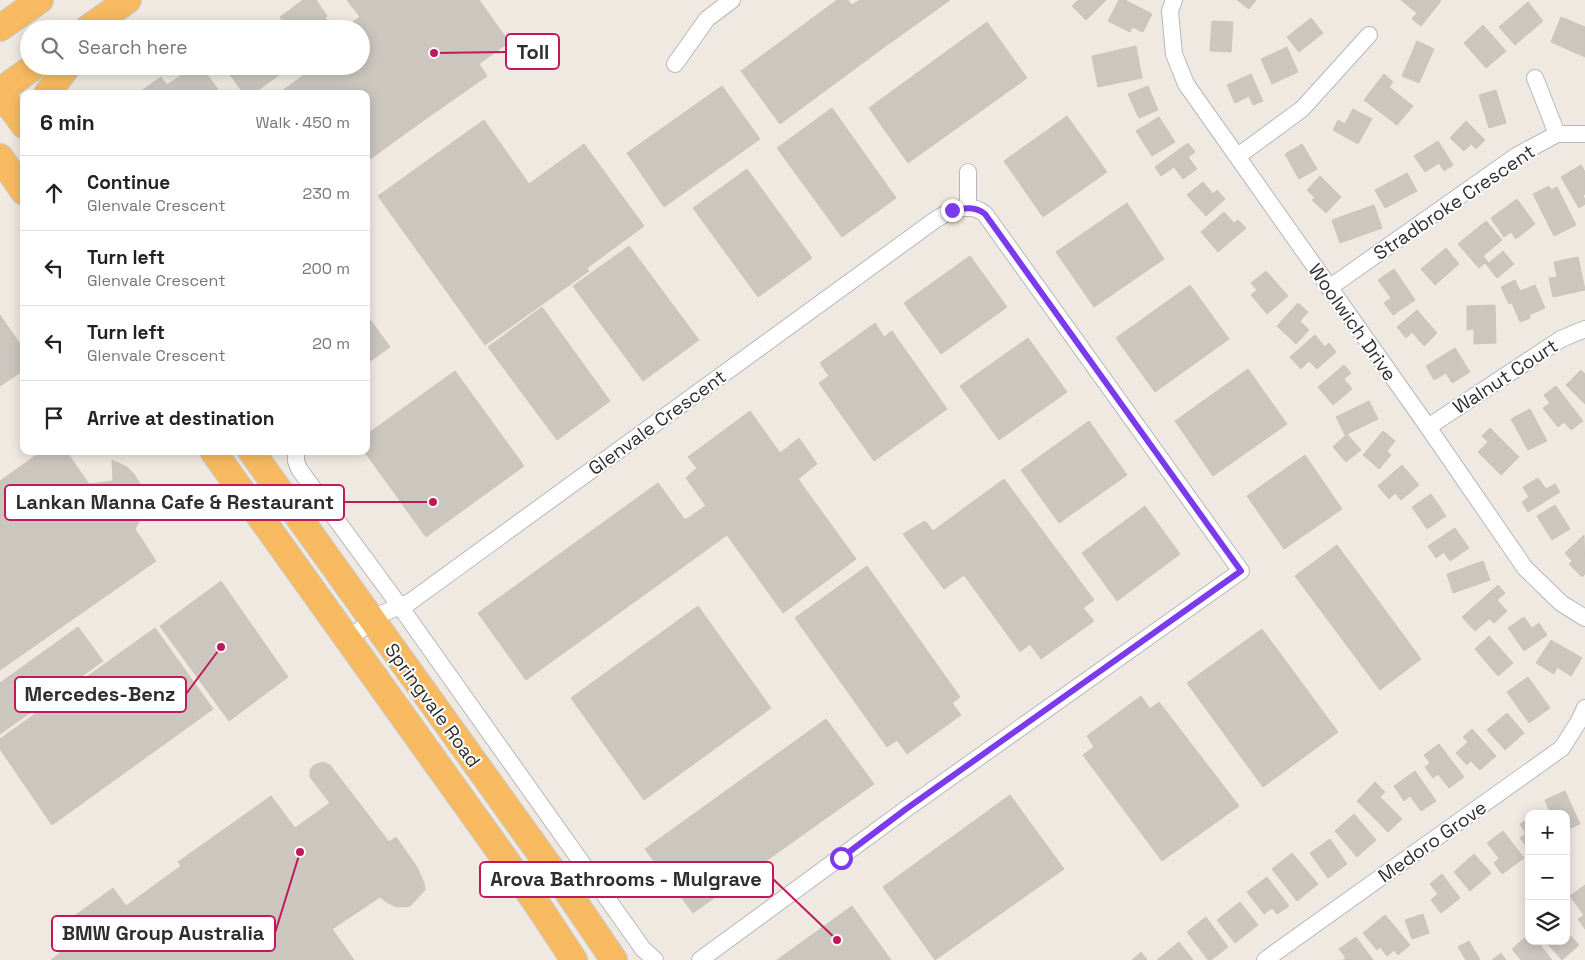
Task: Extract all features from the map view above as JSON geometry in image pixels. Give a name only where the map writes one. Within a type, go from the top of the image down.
[{"type":"highway","points":[[2,25],[40,0]]},
{"type":"highway","points":[[102,20],[128,0]]},
{"type":"highway","points":[[20,120],[0,92],[23,75]]},
{"type":"highway","points":[[50,90],[61,75]]},
{"type":"highway","points":[[0,157],[13,182]]},
{"type":"highway","name":"Springvale Road","points":[[216,455],[530,894],[574,960]]},
{"type":"highway","name":"Springvale Road","points":[[253,455],[614,960]]},
{"type":"street","points":[[675,64],[708,19],[732,0]]},
{"type":"street","name":"Woolwich Drive","points":[[1174,0],[1170,11],[1174,54],[1186,84],[1525,568],[1561,603],[1585,618]]},
{"type":"street","points":[[1238,156],[1302,109],[1369,35]]},
{"type":"street","points":[[1535,78],[1557,134]]},
{"type":"street","name":"Stradbroke Crescent","points":[[1329,288],[1516,156],[1557,134],[1585,134]]},
{"type":"street","points":[[700,960],[906,809],[1241,571],[985,214],[980,210],[968,208],[968,172]]},
{"type":"street","name":"Glenvale Crescent","points":[[348,639],[381,614],[410,602],[935,220],[952,210],[968,208]]},
{"type":"street","name":"Walnut Court","points":[[1428,428],[1562,339],[1585,329]]},
{"type":"street","name":"Springvale Road","points":[[296,455],[296,461],[300,469],[399,605],[632,934],[643,949],[655,960]]},
{"type":"street","name":"Medoro Grove","points":[[1265,960],[1562,748],[1585,708]]},
{"type":"building","points":[[303,0],[316,0],[327,16],[325,18],[326,20],[282,20],[280,17]]},
{"type":"building","points":[[347,0],[479,0],[509,42],[479,64],[487,76],[424,120],[418,112],[416,114],[370,47],[370,20],[356,20],[360,17]]},
{"type":"building","points":[[837,0],[848,0],[883,48],[780,124],[741,71]]},
{"type":"building","points":[[860,0],[950,0],[883,48],[852,5]]},
{"type":"building","points":[[1078,0],[1106,0],[1086,20],[1072,6]]},
{"type":"building","points":[[1119,0],[1125,0],[1152,14],[1143,32],[1132,27],[1130,32],[1108,21]]},
{"type":"building","points":[[1237,0],[1256,0],[1249,9]]},
{"type":"building","points":[[1401,0],[1441,1],[1421,26],[1412,19],[1417,13]]},
{"type":"building","points":[[1528,2],[1543,21],[1515,45],[1499,27]]},
{"type":"building","points":[[1561,17],[1585,27],[1585,57],[1551,42]]},
{"type":"building","points":[[1311,18],[1323,33],[1299,52],[1287,37]]},
{"type":"building","points":[[1212,21],[1233,22],[1231,52],[1210,51]]},
{"type":"building","points":[[987,22],[1027,78],[908,163],[869,108]]},
{"type":"building","points":[[1483,25],[1506,51],[1486,68],[1464,43]]},
{"type":"building","points":[[1417,41],[1434,49],[1419,83],[1402,76]]},
{"type":"building","points":[[1136,46],[1142,78],[1098,87],[1092,56]]},
{"type":"building","points":[[370,47],[416,114],[418,112],[424,120],[370,159],[370,90],[283,90],[304,75],[370,75]]},
{"type":"building","points":[[1287,47],[1298,72],[1272,84],[1261,59]]},
{"type":"building","points":[[1251,74],[1263,101],[1253,105],[1249,96],[1235,103],[1227,85]]},
{"type":"building","points":[[1384,74],[1393,82],[1389,87],[1413,106],[1397,125],[1364,100]]},
{"type":"building","points":[[182,75],[207,75],[218,90],[143,90],[161,77],[167,85]]},
{"type":"building","points":[[230,75],[279,75],[258,90],[241,90]]},
{"type":"building","points":[[722,86],[760,139],[664,207],[627,153]]},
{"type":"building","points":[[1148,86],[1158,110],[1139,118],[1128,94]]},
{"type":"building","points":[[1496,90],[1506,123],[1489,128],[1479,95]]},
{"type":"building","points":[[832,108],[896,198],[842,237],[777,148]]},
{"type":"building","points":[[1353,109],[1372,119],[1358,144],[1333,130],[1338,120],[1345,124]]},
{"type":"building","points":[[1067,116],[1107,172],[1043,217],[1004,161]]},
{"type":"building","points":[[1159,117],[1175,142],[1152,156],[1136,131]]},
{"type":"building","points":[[484,120],[529,184],[584,144],[644,226],[587,268],[589,271],[485,345],[378,196]]},
{"type":"building","points":[[1466,121],[1485,140],[1476,149],[1471,144],[1464,151],[1450,138]]},
{"type":"building","points":[[1438,141],[1453,165],[1444,171],[1439,163],[1425,172],[1414,156]]},
{"type":"building","points":[[1188,143],[1195,152],[1188,157],[1197,169],[1183,179],[1174,167],[1161,176],[1155,167]]},
{"type":"building","points":[[1302,144],[1317,169],[1299,179],[1285,154]]},
{"type":"building","points":[[1581,165],[1585,172],[1585,194],[1583,196],[1585,204],[1579,208],[1561,177]]},
{"type":"building","points":[[747,169],[812,258],[758,297],[693,208]]},
{"type":"building","points":[[1407,173],[1417,191],[1385,208],[1375,190]]},
{"type":"building","points":[[1320,176],[1341,197],[1326,213],[1312,200],[1315,198],[1307,190]]},
{"type":"building","points":[[1203,182],[1213,194],[1217,190],[1225,199],[1206,216],[1187,195]]},
{"type":"building","points":[[1549,186],[1551,190],[1557,187],[1576,225],[1554,236],[1533,194]]},
{"type":"building","points":[[1517,199],[1535,224],[1516,239],[1511,232],[1504,237],[1491,218]]},
{"type":"building","points":[[1127,203],[1164,259],[1094,307],[1056,252]]},
{"type":"building","points":[[1374,205],[1382,228],[1340,243],[1332,220]]},
{"type":"building","points":[[1224,212],[1234,223],[1238,220],[1246,228],[1218,252],[1201,232]]},
{"type":"building","points":[[1486,221],[1502,240],[1483,256],[1489,263],[1503,251],[1514,264],[1497,278],[1485,263],[1479,268],[1458,244]]},
{"type":"building","points":[[629,246],[699,340],[643,381],[573,286]]},
{"type":"building","points":[[1446,248],[1459,264],[1435,285],[1421,269]]},
{"type":"building","points":[[970,256],[1007,307],[941,354],[904,303]]},
{"type":"building","points":[[1578,257],[1585,290],[1553,297],[1549,278],[1557,277],[1554,262]]},
{"type":"building","points":[[1394,269],[1415,300],[1393,315],[1384,303],[1391,298],[1378,280]]},
{"type":"building","points":[[1266,271],[1288,296],[1267,314],[1251,295],[1257,290],[1251,283]]},
{"type":"building","points":[[1515,280],[1520,291],[1535,285],[1545,308],[1529,315],[1530,318],[1520,322],[1512,303],[1509,304],[1501,287]]},
{"type":"building","points":[[1190,285],[1229,339],[1155,392],[1116,338]]},
{"type":"building","points":[[1298,303],[1308,312],[1300,321],[1309,330],[1296,344],[1277,326]]},
{"type":"building","points":[[1495,305],[1496,343],[1474,344],[1474,329],[1467,330],[1467,306]]},
{"type":"building","points":[[542,307],[610,401],[557,440],[488,347]]},
{"type":"building","points":[[1417,310],[1437,333],[1424,346],[1412,332],[1406,338],[1397,327]]},
{"type":"building","points":[[0,315],[20,344],[20,373],[0,386]]},
{"type":"building","points":[[370,320],[390,347],[370,361]]},
{"type":"building","points":[[875,323],[884,337],[892,331],[947,409],[874,461],[819,383],[829,376],[820,363]]},
{"type":"building","points":[[1315,335],[1325,347],[1329,343],[1336,352],[1317,369],[1309,361],[1301,369],[1290,357]]},
{"type":"building","points":[[1028,338],[1067,392],[999,440],[960,386]]},
{"type":"building","points":[[1455,348],[1470,372],[1452,383],[1446,373],[1434,380],[1426,366]]},
{"type":"building","points":[[1344,365],[1351,373],[1344,379],[1352,389],[1333,405],[1318,387]]},
{"type":"building","points":[[1248,369],[1287,424],[1213,476],[1175,421]]},
{"type":"building","points":[[1581,370],[1585,374],[1585,404],[1566,385]]},
{"type":"building","points":[[455,371],[524,466],[426,537],[367,455],[370,455],[370,432]]},
{"type":"building","points":[[1556,386],[1583,421],[1571,430],[1564,422],[1558,427],[1543,408],[1550,403],[1544,395]]},
{"type":"building","points":[[1369,401],[1378,419],[1345,435],[1336,417]]},
{"type":"building","points":[[1530,409],[1547,441],[1528,450],[1511,419]]},
{"type":"building","points":[[750,411],[780,453],[799,438],[817,464],[798,479],[856,559],[783,613],[727,535],[526,680],[478,613],[658,483],[685,520],[706,506],[686,478],[697,468],[688,457]]},
{"type":"building","points":[[1089,421],[1127,475],[1059,523],[1021,470]]},
{"type":"building","points":[[1490,428],[1519,457],[1501,475],[1478,452],[1488,442],[1482,436]]},
{"type":"building","points":[[1383,431],[1395,441],[1387,451],[1391,455],[1379,469],[1363,455]]},
{"type":"building","points":[[1347,434],[1361,450],[1346,462],[1333,447]]},
{"type":"building","points":[[36,455],[69,455],[89,484],[113,481],[112,460],[127,467],[134,474],[143,489],[145,497],[142,516],[135,529],[156,561],[0,670],[0,481]]},
{"type":"building","points":[[1305,455],[1342,509],[1284,549],[1247,496]]},
{"type":"building","points":[[1402,465],[1419,485],[1401,500],[1395,493],[1389,499],[1378,486]]},
{"type":"building","points":[[1538,478],[1546,489],[1555,484],[1560,492],[1528,512],[1522,502],[1529,497],[1523,487]]},
{"type":"building","points":[[1004,479],[1094,600],[1083,608],[1094,621],[1041,659],[1030,644],[1020,652],[964,575],[944,589],[903,534],[925,521],[933,531]]},
{"type":"building","points":[[1431,494],[1446,516],[1427,529],[1412,507]]},
{"type":"building","points":[[1555,505],[1570,529],[1552,540],[1537,516]]},
{"type":"building","points":[[1145,506],[1180,554],[1117,601],[1082,553]]},
{"type":"building","points":[[1455,528],[1469,548],[1450,561],[1444,552],[1436,558],[1428,546]]},
{"type":"building","points":[[1584,535],[1585,574],[1582,577],[1569,564],[1572,561],[1565,553]]},
{"type":"building","points":[[1337,545],[1421,659],[1380,690],[1295,576]]},
{"type":"building","points":[[1483,561],[1490,580],[1453,593],[1447,574]]},
{"type":"building","points":[[867,566],[960,697],[952,703],[961,715],[907,754],[897,740],[887,747],[795,618]]},
{"type":"building","points":[[221,581],[288,677],[229,721],[160,626]]},
{"type":"building","points":[[1498,585],[1505,593],[1497,600],[1507,611],[1494,623],[1489,619],[1475,631],[1462,617]]},
{"type":"building","points":[[698,606],[771,708],[644,800],[571,698]]},
{"type":"building","points":[[1524,617],[1532,628],[1539,623],[1547,635],[1524,651],[1508,628]]},
{"type":"building","points":[[78,627],[103,661],[0,734],[0,683]]},
{"type":"building","points":[[155,628],[213,709],[52,825],[0,749],[0,739]]},
{"type":"building","points":[[1262,629],[1338,732],[1263,787],[1187,683]]},
{"type":"building","points":[[1489,636],[1513,663],[1498,676],[1475,649]]},
{"type":"building","points":[[1551,640],[1582,658],[1571,676],[1557,667],[1554,674],[1536,663]]},
{"type":"building","points":[[1528,677],[1550,708],[1529,723],[1507,692]]},
{"type":"building","points":[[1141,696],[1150,709],[1159,702],[1239,806],[1162,861],[1083,755],[1094,747],[1087,736]]},
{"type":"building","points":[[1507,713],[1524,733],[1505,750],[1487,730]]},
{"type":"building","points":[[826,719],[874,784],[693,913],[645,849]]},
{"type":"building","points":[[1472,729],[1496,756],[1480,770],[1471,761],[1467,765],[1456,753],[1468,742],[1463,737]]},
{"type":"building","points":[[1439,744],[1464,777],[1449,788],[1438,774],[1433,778],[1425,767],[1430,763],[1424,755]]},
{"type":"building","points":[[323,762],[330,765],[389,842],[396,837],[417,867],[424,883],[425,890],[410,906],[397,907],[380,897],[332,929],[354,960],[51,960],[70,945],[58,928],[113,888],[126,906],[181,866],[178,862],[271,796],[295,828],[330,803],[310,777],[310,770],[314,765]]},
{"type":"building","points":[[1415,771],[1436,801],[1421,811],[1410,796],[1404,801],[1394,786]]},
{"type":"building","points":[[1375,782],[1385,792],[1380,797],[1402,819],[1388,832],[1357,801]]},
{"type":"building","points":[[1565,791],[1580,824],[1570,828],[1570,810],[1549,810],[1545,800]]},
{"type":"building","points":[[1010,795],[1064,869],[935,960],[883,887]]},
{"type":"building","points":[[1354,814],[1376,840],[1357,857],[1335,831]]},
{"type":"building","points":[[1525,821],[1525,832],[1520,824]]},
{"type":"building","points":[[1503,831],[1524,858],[1502,874],[1494,863],[1499,858],[1487,843]]},
{"type":"building","points":[[1525,835],[1525,845],[1520,838]]},
{"type":"building","points":[[1330,839],[1347,864],[1328,878],[1310,853]]},
{"type":"building","points":[[1292,853],[1318,884],[1297,901],[1272,869]]},
{"type":"building","points":[[1474,854],[1491,873],[1470,891],[1454,872]]},
{"type":"building","points":[[1442,874],[1460,898],[1441,913],[1431,900],[1438,894],[1430,884]]},
{"type":"building","points":[[1267,877],[1289,906],[1277,914],[1272,908],[1264,914],[1247,892]]},
{"type":"building","points":[[1585,885],[1585,929],[1578,919],[1584,915],[1570,896]]},
{"type":"building","points":[[1240,902],[1258,925],[1235,943],[1217,920]]},
{"type":"building","points":[[852,906],[891,960],[777,960]]},
{"type":"building","points":[[1423,914],[1429,933],[1412,939],[1405,920]]},
{"type":"building","points":[[1385,915],[1410,945],[1398,955],[1394,950],[1387,956],[1380,947],[1377,950],[1363,933]]},
{"type":"building","points":[[1206,917],[1228,947],[1211,960],[1208,960],[1187,932]]},
{"type":"building","points":[[1570,935],[1579,945],[1562,960],[1549,945],[1570,945]]},
{"type":"building","points":[[1356,937],[1373,960],[1343,960],[1346,958],[1339,949]]},
{"type":"building","points":[[1525,938],[1525,945],[1540,945],[1552,960],[1521,960],[1512,949]]},
{"type":"building","points":[[1469,941],[1480,960],[1466,960],[1458,947]]},
{"type":"building","points":[[1179,942],[1193,960],[1157,960]]},
{"type":"building","points":[[1141,952],[1147,960],[1132,960]]},
{"type":"building","points":[[1501,953],[1506,960],[1492,960]]},
{"type":"place","name":"Toll","points":[[434,53]]},
{"type":"place","name":"Lankan Manna Cafe & Restaurant","points":[[433,502]]},
{"type":"place","name":"Mercedes-Benz","points":[[221,647]]},
{"type":"place","name":"BMW Group Australia","points":[[300,852]]},
{"type":"place","name":"Arova Bathrooms - Mulgrave","points":[[837,940]]},
{"type":"route","points":[[841,858],[906,809],[1241,571],[985,214],[980,210],[968,208],[952,210]]}]
